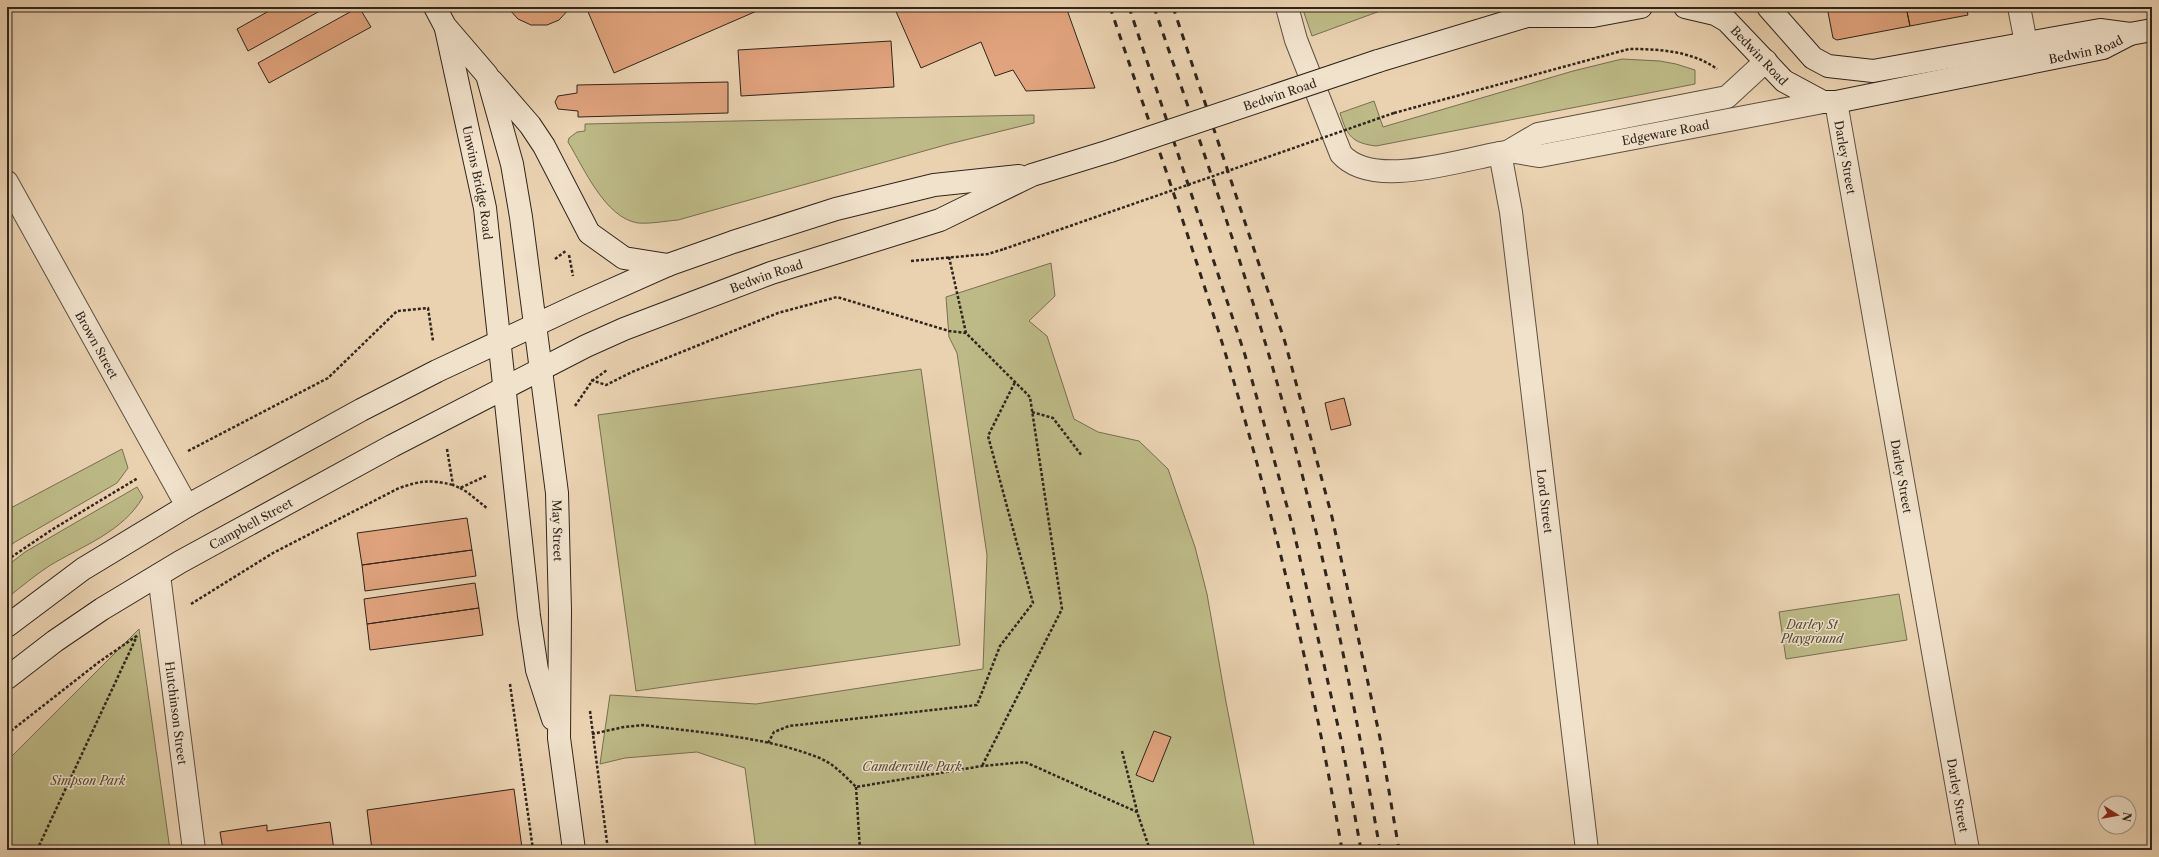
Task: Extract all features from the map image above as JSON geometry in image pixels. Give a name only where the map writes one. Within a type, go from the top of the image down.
[{"type":"main road","name":"Unwins Bridge Road","points":[[435,7],[445,26],[487,75],[512,164],[522,217],[536,325]]},
{"type":"main road","name":"Edgeware Road","points":[[1287,7],[1296,40],[1341,154],[1354,165],[1369,170],[1400,172],[1505,152],[1540,156],[1830,102]]},
{"type":"main road","name":"Bedwin Road","points":[[505,388],[624,329],[764,276],[940,220],[1032,175],[1110,151],[1378,61],[1537,11],[1593,16],[1641,7]]},
{"type":"main road","name":"Bedwin Road","points":[[1685,7],[1714,14],[1727,21],[1784,81],[1830,102],[2103,48],[2130,34]]},
{"type":"main road","name":"Bedwin Road","points":[[1768,7],[1813,58],[1828,66],[1873,71],[2100,30],[2130,34]]},
{"type":"main road","points":[[2019,7],[2026,43]]},
{"type":"main road","name":"Unwins Bridge Road","points":[[445,26],[485,208],[501,341]]},
{"type":"main road","points":[[2130,34],[2152,30]]},
{"type":"main road","name":"Edgeware Road","points":[[1505,152],[1538,134],[1728,97],[1766,62]]},
{"type":"main road","points":[[487,75],[530,125],[544,146],[589,233],[624,258],[668,265]]},
{"type":"main road","name":"Darley Street","points":[[1830,102],[1968,850]]},
{"type":"main road","name":"Lord Street","points":[[1505,152],[1587,850]]},
{"type":"main road","name":"Bedwin Road","points":[[501,341],[668,265],[733,242],[836,209],[934,185],[1032,175]]},
{"type":"main road","name":"Brown Street","points":[[7,182],[188,506]]},
{"type":"main road","name":"May Street","points":[[536,325],[558,493],[560,610],[558,738],[574,850]]},
{"type":"main road","points":[[7,626],[83,569],[188,506],[361,410],[501,341]]},
{"type":"main road","name":"May Street","points":[[501,341],[511,464],[537,670],[558,738]]},
{"type":"main road","name":"Campbell Street","points":[[7,678],[55,641],[102,609],[159,575],[359,464],[505,388]]},
{"type":"main road","name":"Hutchinson Street","points":[[159,575],[194,850]]},
{"type":"path","points":[[906,261],[988,254],[1394,113],[1629,49],[1659,49],[1687,56]]},
{"type":"path","points":[[549,263],[568,248],[573,279]]},
{"type":"path","points":[[949,257],[966,333],[1030,397],[1062,610],[982,766]]},
{"type":"path","points":[[592,381],[606,385],[632,372],[778,313],[837,297],[949,331],[966,333]]},
{"type":"path","points":[[190,450],[328,378],[397,310],[428,308],[432,334]]},
{"type":"path","points":[[573,412],[577,401],[592,381],[613,365]]},
{"type":"path","points":[[768,743],[774,732],[789,726],[977,706],[1000,646],[1033,603],[988,436],[1015,382]]},
{"type":"path","points":[[1032,412],[1053,418],[1082,456]]},
{"type":"path","points":[[449,463],[452,486]]},
{"type":"path","points":[[7,560],[53,529],[144,474]]},
{"type":"path","points":[[185,607],[273,553],[399,488],[419,482],[434,480],[460,488],[488,509]]},
{"type":"path","points":[[460,488],[476,480]]},
{"type":"path","points":[[7,734],[99,662],[143,632]]},
{"type":"path","points":[[37,850],[137,636]]},
{"type":"path","points":[[558,738],[643,725],[768,743],[818,757],[839,770],[856,787],[860,850]]},
{"type":"path","points":[[592,734],[608,850]]},
{"type":"path","points":[[1122,751],[1137,812],[1150,850]]},
{"type":"path","points":[[856,787],[982,766],[1026,762],[1137,812]]},
{"type":"green space","points":[[1302,7],[1391,7],[1312,36]]},
{"type":"green space","points":[[1622,59],[1660,61],[1695,70],[1695,84],[1376,146],[1361,143],[1352,137],[1345,127],[1340,113],[1374,101],[1383,127],[1573,71]]},
{"type":"green space","points":[[1034,115],[1034,123],[949,144],[678,220],[648,223],[638,223],[626,219],[615,212],[588,178],[568,142],[569,138],[577,132],[585,131],[585,124]]},
{"type":"green space","name":"Camdenville Park","points":[[1051,263],[1055,296],[1029,321],[1047,336],[1074,419],[1098,432],[1139,441],[1168,469],[1195,547],[1207,594],[1226,702],[1255,850],[756,850],[745,768],[697,752],[625,758],[600,764],[610,695],[756,704],[983,669],[987,555],[957,353],[949,337],[946,297]]},
{"type":"green space","points":[[921,369],[960,645],[636,691],[598,415]]},
{"type":"green space","points":[[122,449],[128,468],[117,483],[7,548],[7,510]]},
{"type":"green space","points":[[137,487],[143,497],[125,520],[101,537],[49,566],[7,598],[7,566],[25,552]]},
{"type":"green space","name":"Darley St Playground","points":[[1899,594],[1907,640],[1786,659],[1779,612]]},
{"type":"green space","name":"Simpson Park","points":[[139,629],[170,850],[7,850],[7,761]]},
{"type":"building","points":[[276,7],[327,7],[248,51],[237,29]]},
{"type":"building","points":[[359,7],[371,27],[269,83],[258,63]]},
{"type":"building","points":[[507,7],[571,7],[559,20],[547,25],[531,25],[518,19]]},
{"type":"building","points":[[586,7],[766,7],[614,73]]},
{"type":"building","points":[[894,7],[1066,7],[1095,88],[1026,91],[1013,70],[995,76],[981,42],[921,68]]},
{"type":"building","points":[[1827,7],[1906,7],[1910,26],[1837,40],[1833,38]]},
{"type":"building","points":[[1906,7],[1966,7],[1968,15],[1910,26]]},
{"type":"building","points":[[891,41],[894,87],[741,96],[738,50]]},
{"type":"building","points":[[728,82],[728,113],[578,117],[578,111],[558,109],[555,102],[558,96],[577,93],[577,85]]},
{"type":"building","points":[[1344,398],[1351,425],[1331,430],[1325,403]]},
{"type":"building","points":[[467,518],[472,550],[362,565],[357,533]]},
{"type":"building","points":[[472,550],[476,576],[365,591],[362,565]]},
{"type":"building","points":[[475,583],[479,608],[367,624],[364,599]]},
{"type":"building","points":[[479,608],[483,635],[370,650],[367,624]]},
{"type":"building","points":[[1154,731],[1171,737],[1153,782],[1136,775]]},
{"type":"building","points":[[514,789],[522,848],[506,850],[372,850],[367,810]]},
{"type":"building","points":[[330,822],[334,850],[223,850],[220,832],[267,825],[267,831]]},
{"type":"building","points":[[522,848],[522,850],[506,850]]},
{"type":"railway","points":[[1110,7],[1200,273],[1246,422],[1278,543],[1306,665],[1342,850]]},
{"type":"railway","points":[[1129,7],[1245,355],[1293,528],[1342,744],[1361,850]]},
{"type":"railway","points":[[1154,7],[1198,135],[1261,328],[1298,458],[1324,564],[1341,645],[1358,727],[1380,850]]},
{"type":"railway","points":[[1173,7],[1285,342],[1332,517],[1380,738],[1399,850]]}]
